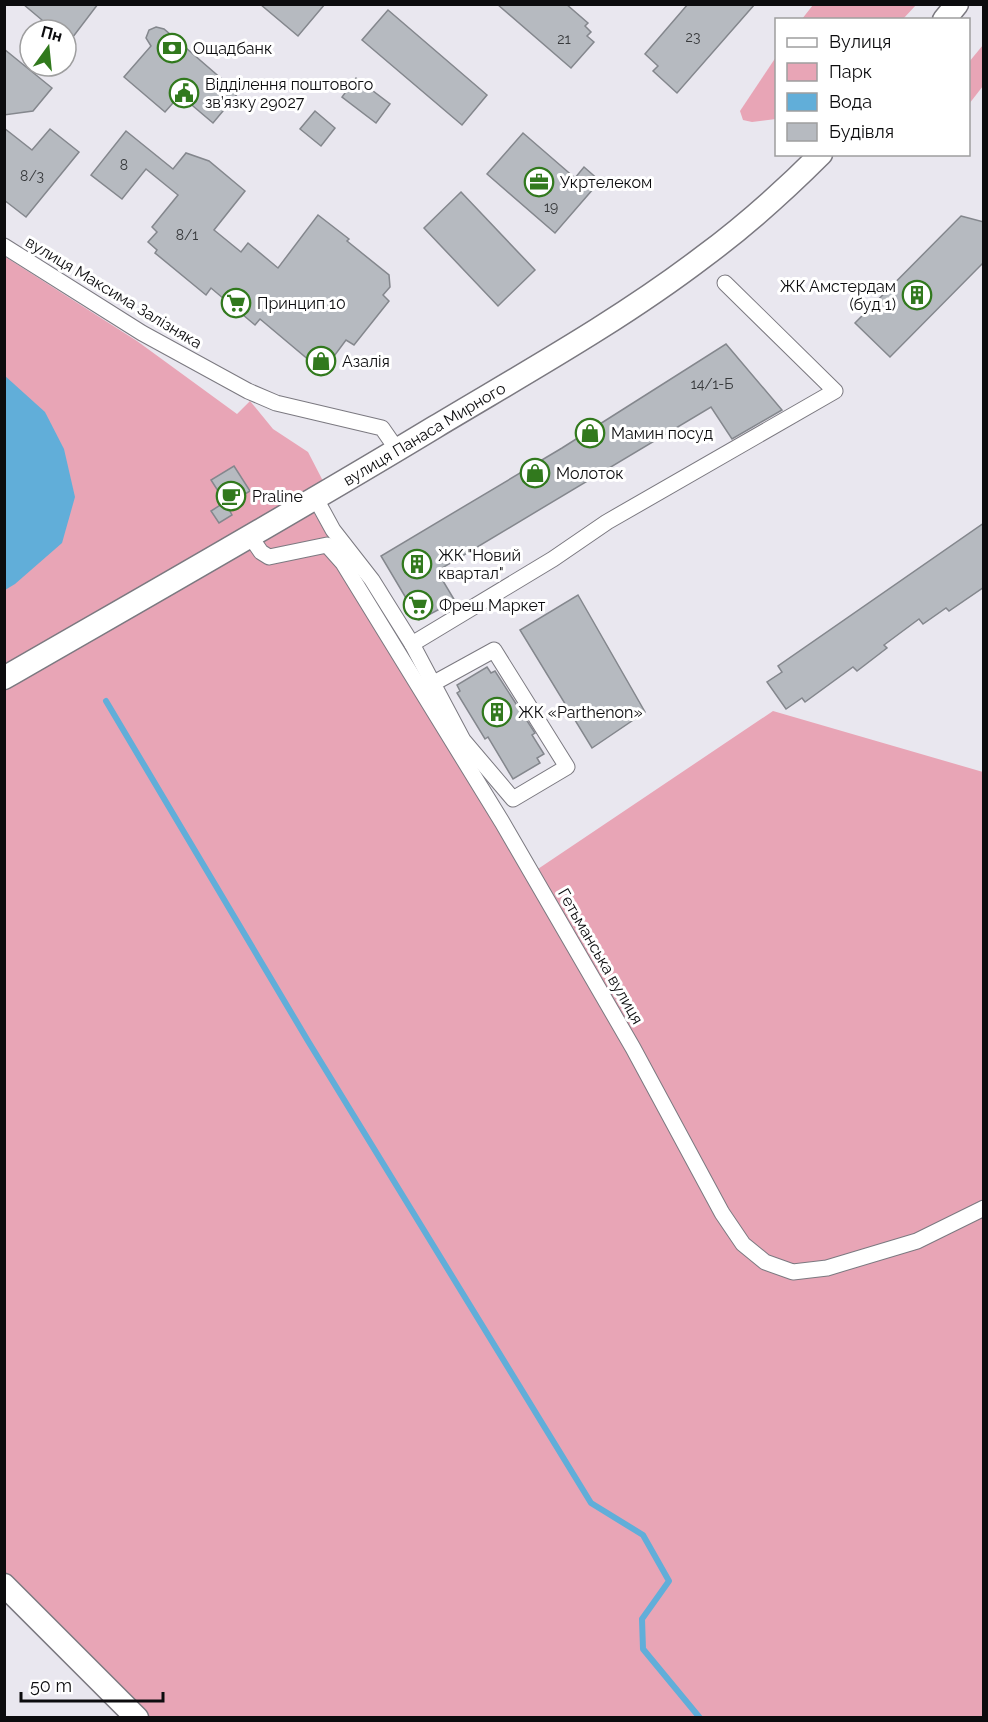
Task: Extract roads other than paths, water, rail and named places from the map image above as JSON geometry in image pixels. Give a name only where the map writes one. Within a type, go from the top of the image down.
[{"type":"main road","points":[[946,18],[957,4]]},
{"type":"main road","name":"вулиця Панаса Мирного","points":[[4,678],[398,451],[627,310],[702,258],[753,217],[819,156]]},
{"type":"main road","points":[[4,1585],[137,1718]]},
{"type":"street","name":"вулиця Максима Залізняка","points":[[4,246],[142,333],[248,391],[276,403],[382,428],[398,451]]},
{"type":"street","points":[[412,644],[553,559],[607,522],[835,391],[725,283]]},
{"type":"street","points":[[316,499],[333,530],[372,580],[412,644],[463,740],[513,800],[567,767],[494,650],[434,683]]},
{"type":"street","name":"Гетьманська вулиця","points":[[250,536],[261,552],[269,556],[327,545],[343,563],[502,822],[633,1048],[722,1213],[743,1244],[765,1262],[793,1272],[827,1268],[917,1241],[984,1208]]},
{"type":"water","points":[[4,375],[45,412],[64,449],[75,497],[62,543],[5,590]]},
{"type":"waterway","points":[[106,701],[308,1041],[591,1503],[643,1535],[669,1581],[642,1619],[643,1649],[700,1718]]},
{"type":"place","name":"Ощадбанк","points":[[172,48]]},
{"type":"place","name":"Відділення поштового зв’язку 29027","points":[[184,93]]},
{"type":"place","name":"Укртелеком","points":[[539,182]]},
{"type":"place","name":"ЖК Амстердам (буд 1)","points":[[917,295]]},
{"type":"place","name":"Принцип 10","points":[[236,303]]},
{"type":"place","name":"Азалія","points":[[321,361]]},
{"type":"place","name":"Мамин посуд","points":[[590,433]]},
{"type":"place","name":"Молоток","points":[[535,473]]},
{"type":"place","name":"Praline","points":[[231,496]]},
{"type":"place","name":"ЖК \"Новий квартал\"","points":[[417,564]]},
{"type":"place","name":"Фреш Маркет","points":[[418,605]]},
{"type":"place","name":"ЖК «Parthenon»","points":[[497,712]]}]
